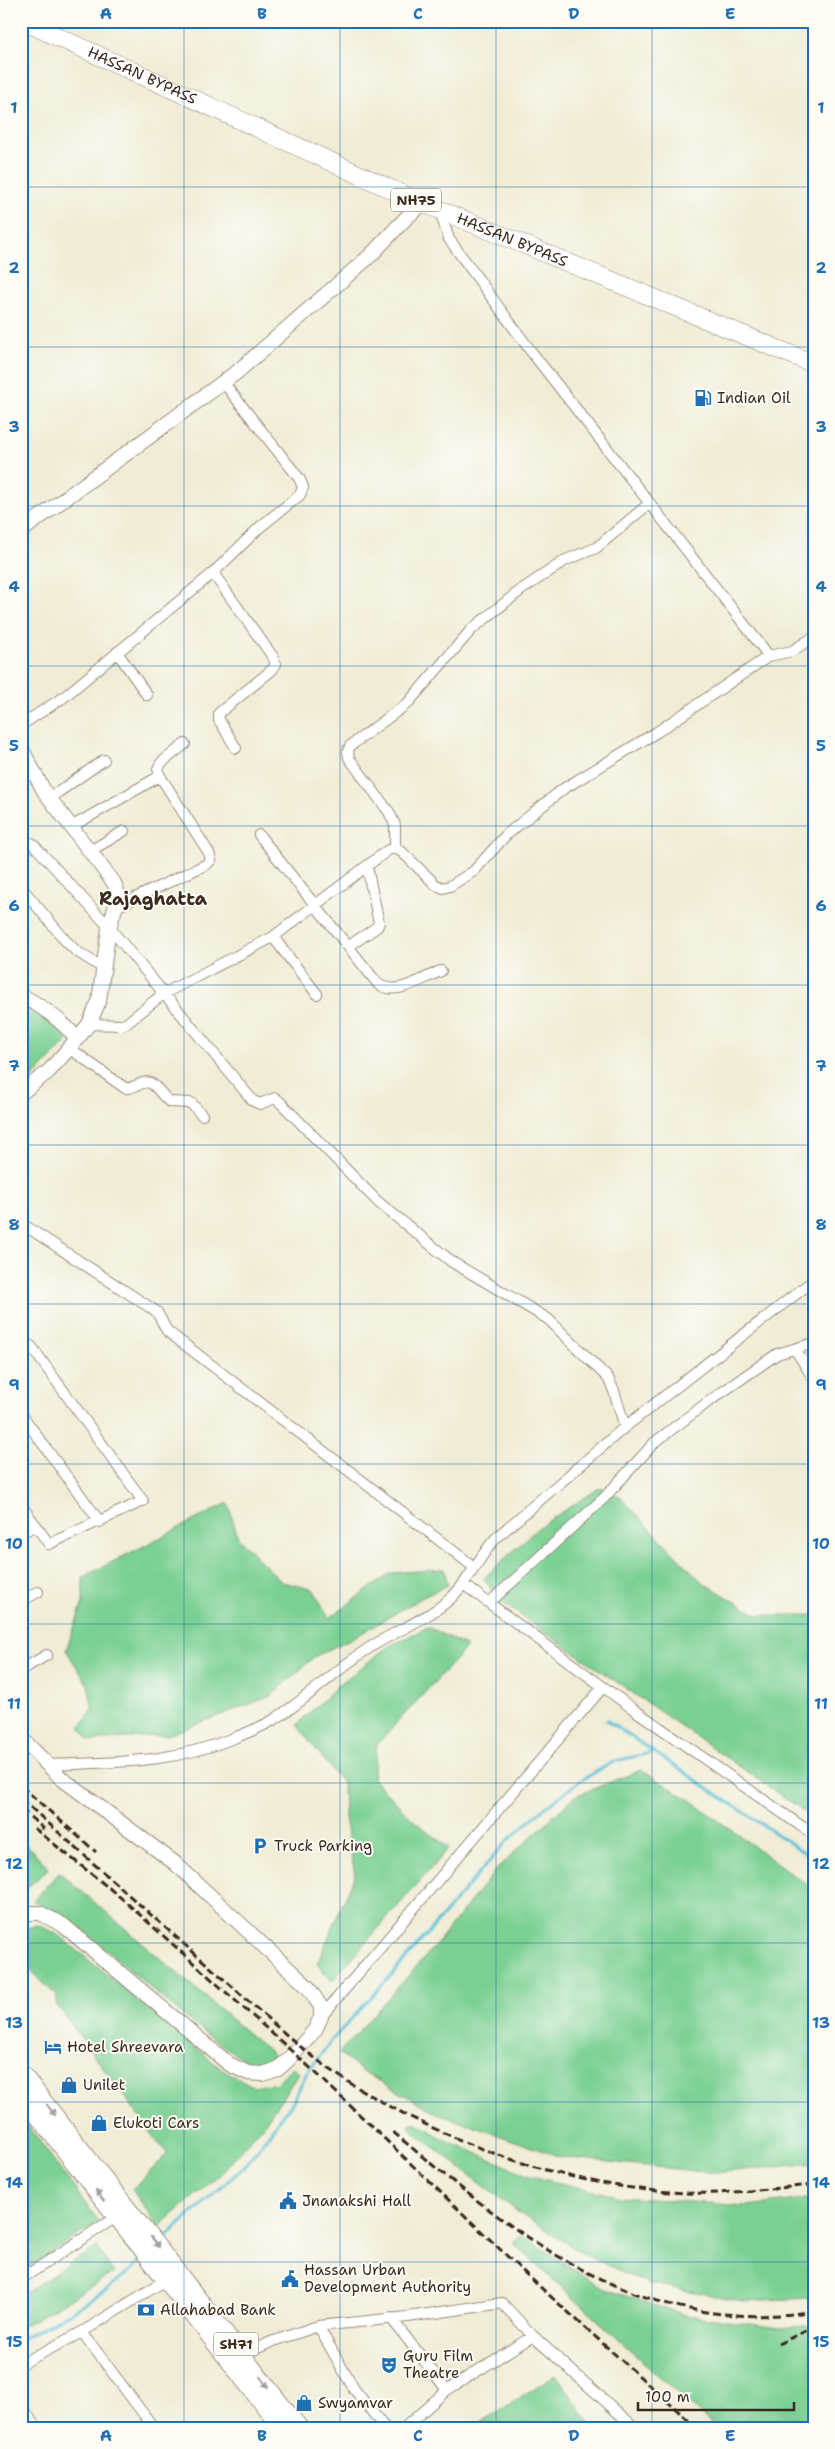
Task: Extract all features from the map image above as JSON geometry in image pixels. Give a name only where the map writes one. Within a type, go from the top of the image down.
[{"type":"highway","name":"HASSAN BYPASS","points":[[23,21],[431,206],[814,364]]},
{"type":"main road","name":"SH71","points":[[21,2072],[281,2428]]},
{"type":"main road","name":"SH71","points":[[21,2096],[116,2217],[135,2229]]},
{"type":"main road","name":"SH71","points":[[168,2271],[244,2354],[300,2428]]},
{"type":"street","points":[[21,531],[223,382],[371,255],[406,218],[431,206],[449,239],[530,350],[769,656]]},
{"type":"street","points":[[21,725],[64,697],[213,573],[260,527],[300,495],[303,487],[299,478],[223,382]]},
{"type":"street","points":[[395,848],[396,824],[349,758],[350,746],[408,703],[472,629],[521,590],[566,560],[596,548],[650,503]]},
{"type":"street","points":[[213,573],[273,657],[276,664],[272,670],[219,713],[219,720],[236,748]]},
{"type":"street","points":[[89,1024],[122,1025],[163,994],[273,937],[388,850],[395,848],[402,852],[436,885],[443,888],[450,886],[478,868],[506,836],[563,790],[657,732],[769,656],[792,651],[814,637]]},
{"type":"street","points":[[116,652],[147,695]]},
{"type":"street","points":[[116,907],[206,864],[210,860],[209,853],[160,776],[158,769],[161,764],[185,744]]},
{"type":"street","points":[[21,748],[50,798],[114,883],[119,896],[109,927],[99,1001],[89,1024],[49,1071],[21,1094]]},
{"type":"street","points":[[50,798],[104,760]]},
{"type":"street","points":[[72,827],[160,776]]},
{"type":"street","points":[[90,851],[124,831]]},
{"type":"street","points":[[259,835],[378,984],[386,990],[396,990],[441,970]]},
{"type":"street","points":[[21,845],[28,842],[33,844],[109,927],[253,1101],[260,1104],[271,1099],[279,1101],[360,1186],[385,1208],[452,1262],[548,1319],[608,1378],[625,1427]]},
{"type":"street","points":[[349,946],[377,928],[379,923],[367,867]]},
{"type":"street","points":[[21,887],[76,951],[103,968]]},
{"type":"street","points":[[273,937],[318,994]]},
{"type":"street","points":[[21,995],[38,1004],[65,1024],[73,1044],[125,1088],[130,1089],[147,1082],[152,1083],[170,1102],[191,1103],[202,1115]]},
{"type":"street","points":[[21,1227],[27,1227],[157,1312],[167,1331],[474,1568]]},
{"type":"street","points":[[48,1765],[152,1761],[203,1750],[260,1728],[278,1717],[369,1648],[428,1615],[450,1599],[463,1584],[486,1548],[498,1536],[625,1427],[814,1280]]},
{"type":"street","points":[[489,1603],[604,1498],[655,1442],[777,1354],[814,1343]]},
{"type":"street","points":[[21,1354],[31,1346],[143,1501],[50,1544],[21,1505]]},
{"type":"street","points":[[795,1348],[814,1379]]},
{"type":"street","points":[[21,1414],[100,1522]]},
{"type":"street","points":[[21,1533],[36,1525]]},
{"type":"street","points":[[463,1584],[603,1687],[814,1835]]},
{"type":"street","points":[[21,1600],[38,1592]]},
{"type":"street","points":[[21,1670],[47,1655]]},
{"type":"street","points":[[21,1913],[40,1913],[63,1925],[229,2064],[248,2074],[263,2074],[278,2069],[315,2030],[322,2017],[603,1687]]},
{"type":"street","points":[[21,1738],[68,1784],[176,1864],[308,1987],[321,2008],[322,2017]]},
{"type":"street","points":[[21,2264],[25,2277],[116,2217]]},
{"type":"street","points":[[21,2364],[82,2332],[168,2271]]},
{"type":"street","points":[[244,2354],[318,2326],[502,2303],[533,2336],[635,2428]]},
{"type":"street","points":[[392,2318],[447,2390]]},
{"type":"street","points":[[318,2326],[354,2389],[385,2428]]},
{"type":"street","points":[[82,2332],[154,2428]]},
{"type":"street","points":[[404,2428],[447,2390],[533,2336]]},
{"type":"street","points":[[21,2406],[37,2428]]},
{"type":"green space","points":[[21,1004],[47,1019],[68,1040],[30,1081],[21,1086]]},
{"type":"green space","points":[[601,1487],[620,1497],[702,1582],[758,1615],[814,1615],[814,1818],[498,1600],[484,1578],[539,1527]]},
{"type":"green space","points":[[228,1503],[238,1538],[282,1582],[313,1589],[329,1618],[391,1573],[444,1569],[448,1585],[421,1598],[362,1633],[314,1657],[271,1696],[168,1735],[90,1741],[80,1727],[93,1710],[88,1685],[66,1650],[83,1603],[83,1577]]},
{"type":"green space","points":[[428,1627],[467,1647],[377,1744],[373,1779],[413,1820],[449,1848],[332,1981],[317,1964],[355,1875],[344,1812],[343,1784],[297,1725],[336,1687],[389,1646]]},
{"type":"green space","points":[[641,1770],[690,1800],[814,1890],[814,2163],[714,2173],[561,2157],[441,2115],[363,2072],[339,2053],[434,1947],[495,1871],[575,1796]]},
{"type":"green space","points":[[21,1839],[49,1868],[21,1893]]},
{"type":"green space","points":[[59,1872],[278,2059],[255,2066],[230,2050],[182,2015],[91,1937],[67,1919],[33,1901]]},
{"type":"green space","points":[[37,1925],[56,1933],[219,2067],[254,2087],[276,2083],[293,2067],[299,2073],[264,2124],[220,2174],[159,2227],[132,2190],[167,2154],[56,2004],[57,1996],[21,1962],[21,1930]]},
{"type":"green space","points":[[24,2120],[99,2222],[31,2266],[21,2253],[21,2122]]},
{"type":"green space","points":[[415,2122],[444,2139],[530,2176],[621,2197],[747,2206],[814,2198],[814,2298],[742,2301],[647,2283],[585,2255],[522,2215],[415,2133],[408,2125]]},
{"type":"green space","points":[[521,2235],[602,2288],[685,2315],[780,2328],[814,2325],[814,2428],[716,2428],[513,2243]]},
{"type":"green space","points":[[97,2247],[114,2273],[21,2327],[21,2295]]},
{"type":"green space","points":[[556,2374],[593,2428],[473,2428]]},
{"type":"waterway","points":[[606,1720],[814,1859]]},
{"type":"waterway","points":[[161,2241],[244,2167],[292,2103],[307,2072],[333,2039],[404,1961],[506,1842],[543,1809],[580,1781],[615,1761],[655,1752]]},
{"type":"waterway","points":[[21,2339],[100,2294],[142,2260]]},
{"type":"railway","points":[[21,1786],[96,1852]]},
{"type":"railway","points":[[21,1799],[301,2047],[350,2083],[428,2126],[510,2159],[553,2172],[641,2189],[685,2193],[717,2193],[814,2185]]},
{"type":"railway","points":[[21,1809],[44,1829]]},
{"type":"railway","points":[[34,1828],[114,1892]]},
{"type":"railway","points":[[109,1887],[316,2073],[529,2277],[697,2428]]},
{"type":"railway","points":[[393,2132],[487,2208],[535,2242],[585,2271],[637,2294],[692,2309],[751,2316],[814,2311]]},
{"type":"railway","points":[[778,2344],[814,2327]]},
{"type":"place","name":"Indian Oil","points":[[703,398]]},
{"type":"place","name":"Truck Parking","points":[[260,1846]]},
{"type":"place","name":"Hotel Shreevara","points":[[53,2047]]},
{"type":"place","name":"Unilet","points":[[69,2085]]},
{"type":"place","name":"Elukoti Cars","points":[[99,2123]]},
{"type":"place","name":"Jnanakshi Hall","points":[[288,2201]]},
{"type":"place","name":"Hassan Urban Development Authority","points":[[290,2279]]},
{"type":"place","name":"Allahabad Bank","points":[[146,2310]]},
{"type":"place","name":"Guru Film Theatre","points":[[389,2365]]},
{"type":"place","name":"Swyamvar","points":[[304,2403]]},
{"type":"district","name":"Rajaghatta","points":[[153,899]]}]
